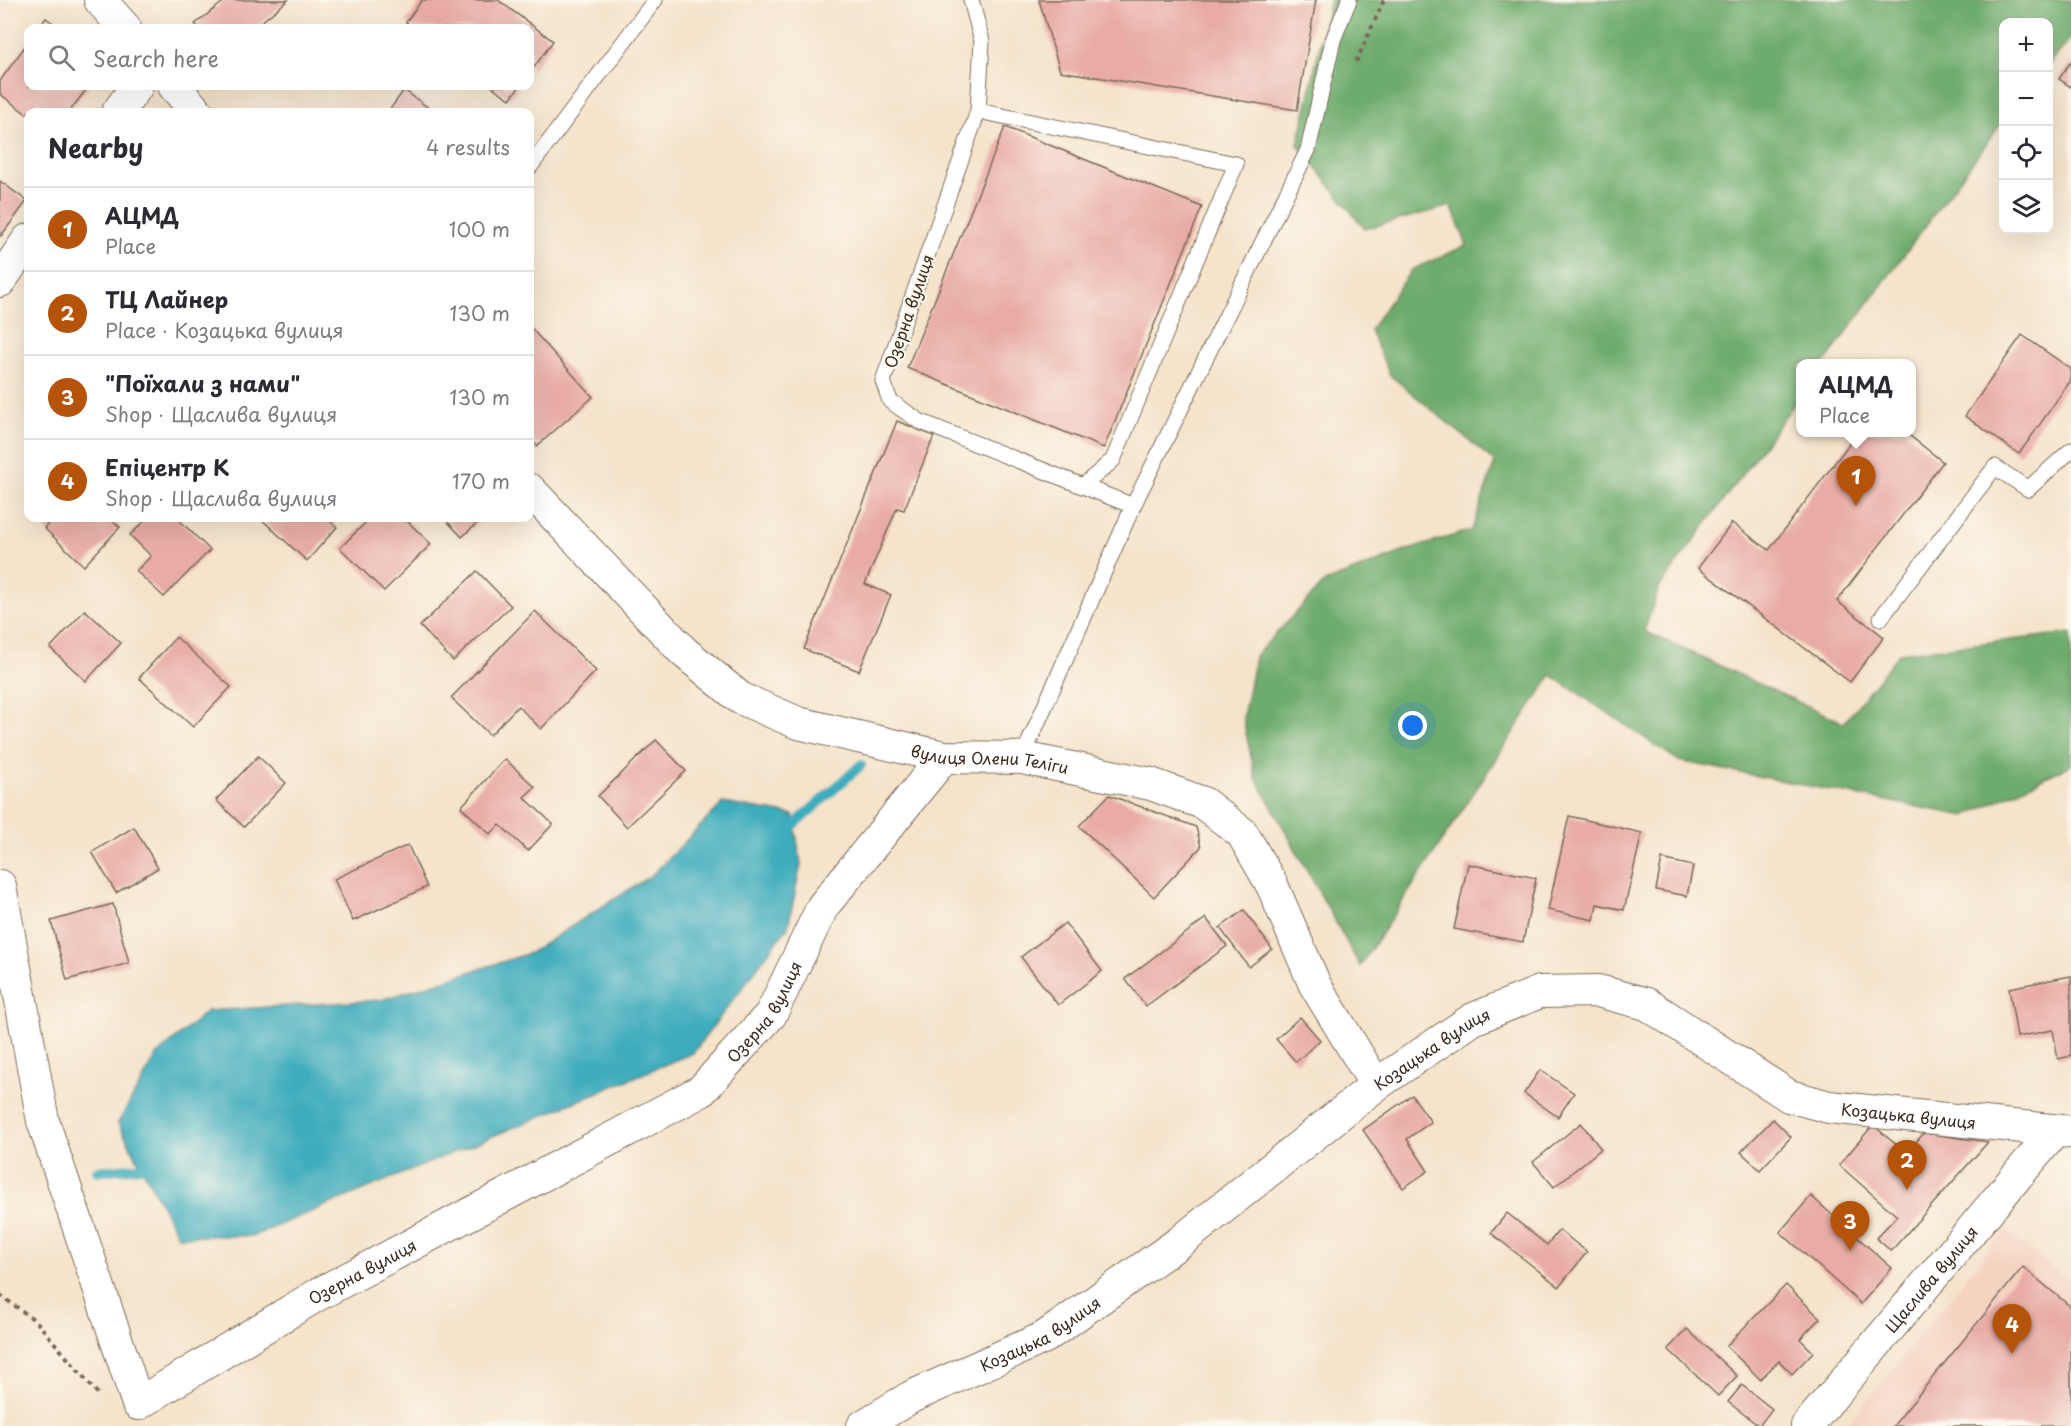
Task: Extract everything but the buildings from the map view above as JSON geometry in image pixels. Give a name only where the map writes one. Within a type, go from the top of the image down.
[{"type":"street","points":[[100,0],[121,24]]},
{"type":"street","points":[[121,108],[134,90]]},
{"type":"street","points":[[178,90],[193,108]]},
{"type":"street","points":[[0,281],[24,246]]},
{"type":"street","name":"вулиця Олени Теліги","points":[[534,494],[684,652],[740,698],[798,723],[944,757],[1022,758],[1151,784],[1203,802],[1242,832],[1272,885],[1315,985],[1376,1085]]},
{"type":"street","name":"Озерна вулиця","points":[[138,1404],[317,1295],[701,1091],[771,1014],[823,906],[944,757]]},
{"type":"street","points":[[0,886],[43,1121],[138,1404]]},
{"type":"street","name":"Козацька вулиця","points":[[863,1426],[911,1397],[1045,1337],[1180,1242],[1376,1085],[1473,1019],[1540,992],[1598,991],[1647,1004],[1789,1096],[1829,1107],[2063,1132]]},
{"type":"street","name":"Щаслива вулиця","points":[[1807,1426],[2063,1132]]},
{"type":"lane","points":[[534,162],[656,0]]},
{"type":"lane","name":"Озерна вулиця","points":[[971,0],[982,41],[978,111],[883,381],[890,401],[919,421],[1133,506]]},
{"type":"lane","points":[[1022,758],[1133,506],[1308,150],[1334,40],[1349,0]]},
{"type":"lane","points":[[978,111],[1236,164],[1113,460],[1083,486]]},
{"type":"lane","points":[[1881,618],[1995,467],[2028,489],[2071,450]]},
{"type":"path","points":[[0,1295],[36,1322],[100,1397],[138,1404]]},
{"type":"shaded area","points":[[2005,1230],[2071,1282],[2071,1426],[1846,1426]]},
{"type":"green space","points":[[1330,0],[2071,0],[2071,38],[2053,60],[2053,18],[1999,18],[1999,126],[1827,359],[1796,359],[1796,401],[1659,588],[1644,631],[1844,723],[1899,653],[2071,633],[2071,765],[1965,816],[1679,761],[1551,675],[1360,966],[1255,776],[1243,718],[1255,656],[1325,582],[1408,550],[1472,530],[1495,462],[1390,375],[1370,330],[1411,270],[1467,245],[1451,206],[1365,229],[1298,145]]},
{"type":"water","points":[[723,803],[793,815],[801,864],[788,927],[693,1053],[253,1236],[178,1236],[118,1123],[157,1055],[207,1011],[381,1000],[530,953],[652,875]]},
{"type":"waterway","points":[[785,833],[861,765]]},
{"type":"waterway","points":[[97,1171],[141,1167],[154,1163]]},
{"type":"place","name":"АЦМД","points":[[1856,506]]},
{"type":"place","name":"ТЦ Лайнер","points":[[1907,1190]]},
{"type":"place","name":"\"Поїхали з нами\"","points":[[1850,1251]]},
{"type":"place","name":"Епіцентр К","points":[[2012,1354]]}]
